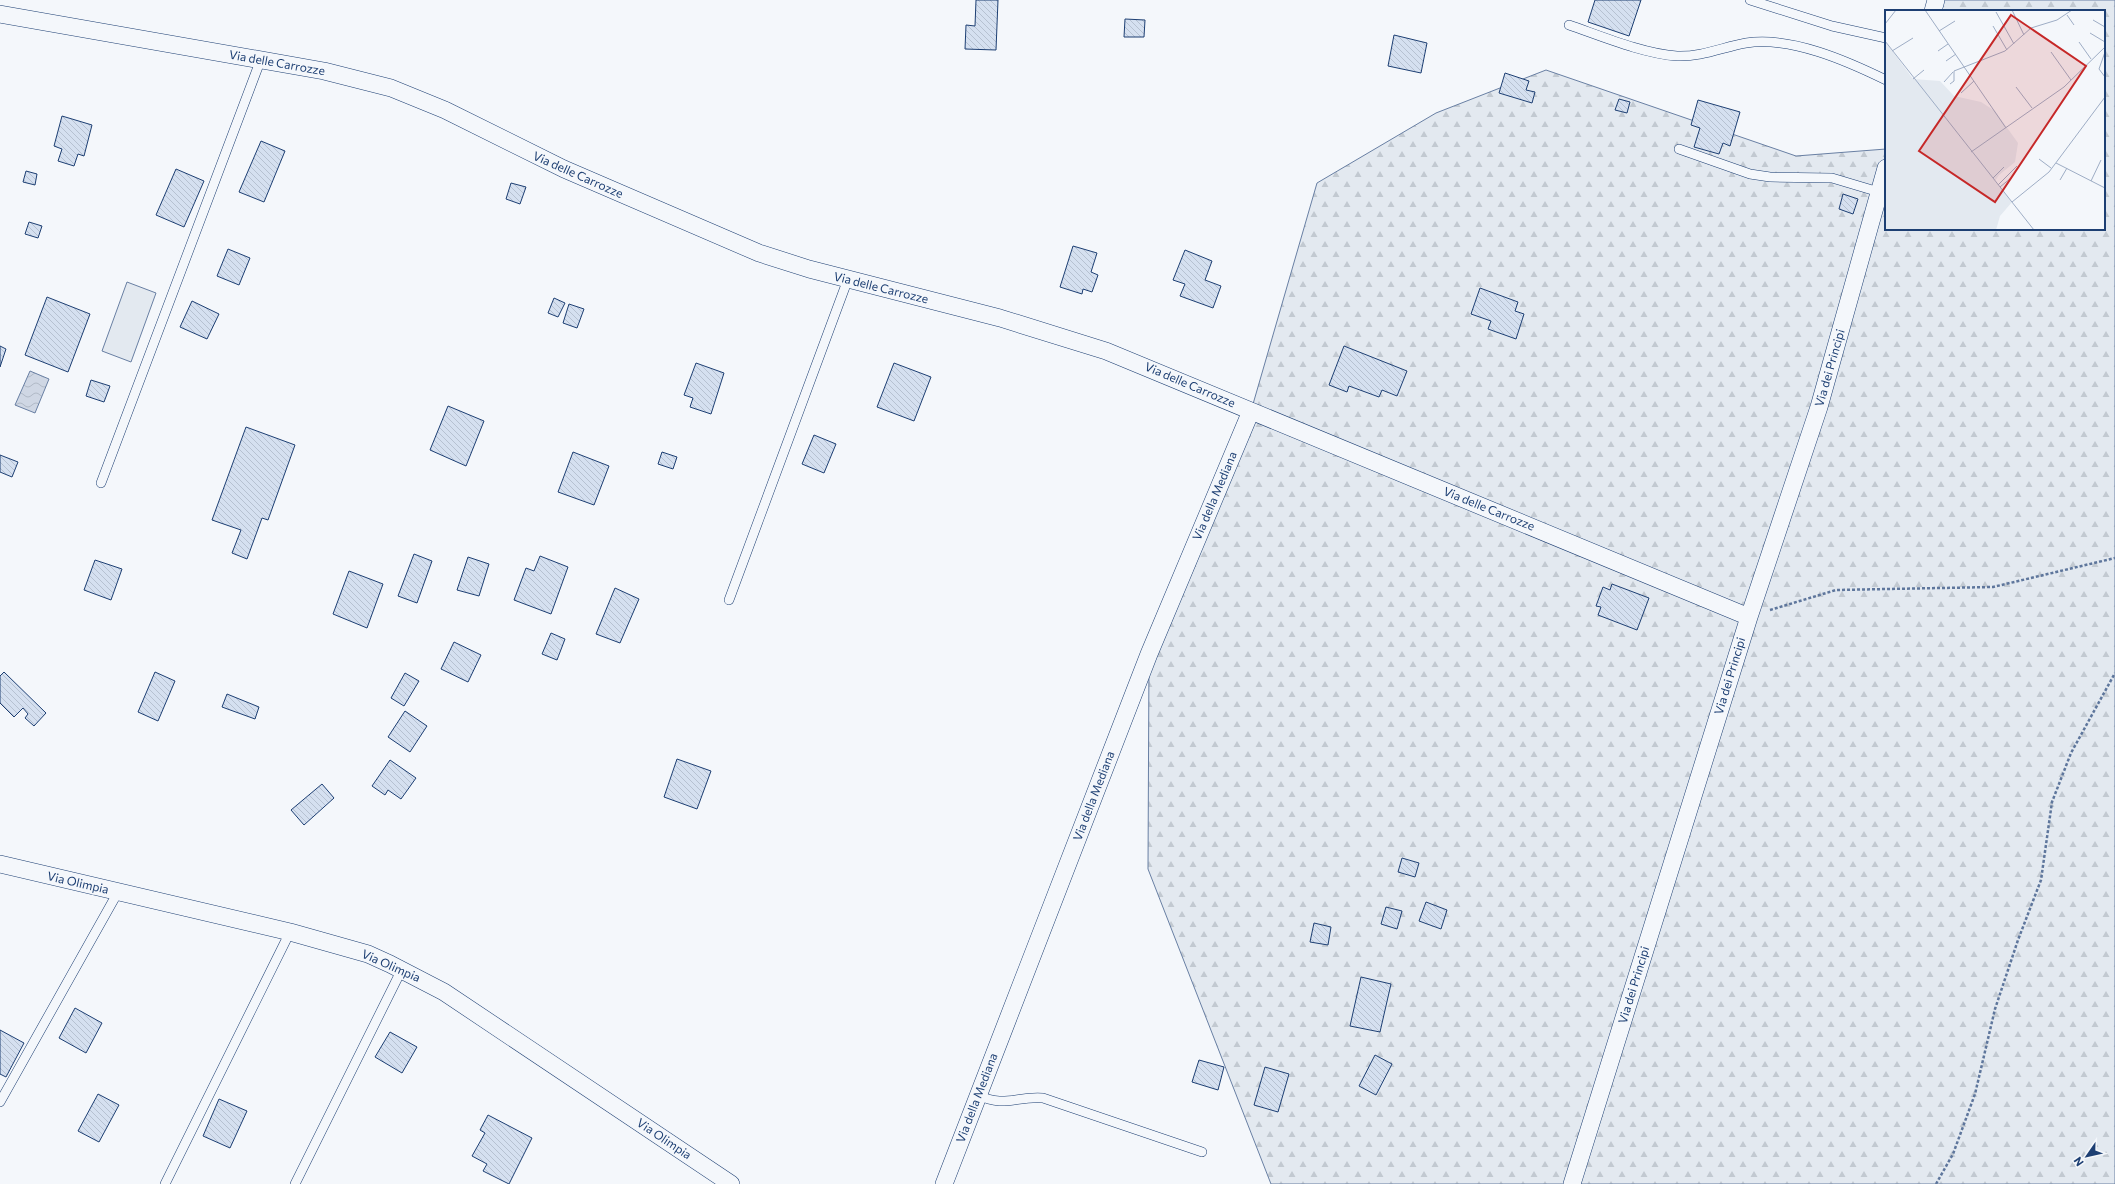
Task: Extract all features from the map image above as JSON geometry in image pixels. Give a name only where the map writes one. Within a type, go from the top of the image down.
[{"type":"street","points":[[1933,10],[1936,0]]},
{"type":"street","name":"Via delle Carrozze","points":[[0,14],[324,71],[401,91],[445,110],[564,169],[740,245],[791,264],[1000,318],[1069,339],[1148,368],[1749,617]]},
{"type":"street","name":"Via dei Principi","points":[[1572,1184],[1749,617],[1819,407],[1885,171]]},
{"type":"street","name":"Via della Mediana","points":[[944,1184],[1149,654],[1251,411]]},
{"type":"street","name":"Via Olimpia","points":[[0,864],[290,932],[368,954],[402,969],[444,992],[731,1184]]},
{"type":"lane","points":[[1750,0],[1826,24],[1885,38]]},
{"type":"lane","points":[[1569,25],[1644,49],[1673,56],[1700,54],[1747,43],[1782,44],[1835,58],[1885,80]]},
{"type":"lane","points":[[101,483],[261,60]]},
{"type":"lane","points":[[1679,149],[1750,174],[1770,177],[1832,178],[1879,192]]},
{"type":"lane","points":[[729,600],[848,279]]},
{"type":"lane","points":[[0,1102],[118,892]]},
{"type":"lane","points":[[165,1184],[290,932]]},
{"type":"lane","points":[[296,1184],[402,969]]},
{"type":"lane","points":[[978,1095],[994,1102],[1032,1097],[1042,1098],[1202,1152]]},
{"type":"path","points":[[1749,617],[1836,590],[1993,587],[2115,558]]},
{"type":"path","points":[[1936,1184],[1953,1154],[1975,1094],[1995,1009],[2018,940],[2041,880],[2052,802],[2071,753],[2115,673]]},
{"type":"green space","points":[[1936,0],[2115,0],[2115,1184],[1271,1184],[1148,869],[1149,654],[1251,411],[1317,183],[1436,113],[1546,70],[1796,156],[1885,149],[1885,230],[2105,230],[2105,10],[1933,10]]},
{"type":"green space","points":[[127,282],[156,293],[131,362],[102,351]]},
{"type":"water","points":[[30,371],[49,379],[35,413],[15,405]]},
{"type":"building","points":[[976,0],[998,0],[996,50],[965,49],[966,25],[975,26]]},
{"type":"building","points":[[1595,0],[1641,0],[1629,36],[1588,22]]},
{"type":"building","points":[[1125,19],[1145,20],[1144,37],[1124,37]]},
{"type":"building","points":[[1394,35],[1427,43],[1421,73],[1388,66]]},
{"type":"building","points":[[1505,73],[1529,81],[1526,90],[1535,92],[1532,103],[1499,93]]},
{"type":"building","points":[[1619,99],[1630,102],[1627,113],[1615,110]]},
{"type":"building","points":[[1698,100],[1740,112],[1730,146],[1723,143],[1719,154],[1694,147],[1700,128],[1691,125]]},
{"type":"building","points":[[62,116],[92,125],[84,156],[78,154],[74,166],[58,161],[62,149],[54,146]]},
{"type":"building","points":[[261,141],[285,151],[264,202],[239,192]]},
{"type":"building","points":[[176,169],[204,181],[184,227],[156,215]]},
{"type":"building","points":[[26,171],[37,174],[35,185],[23,182]]},
{"type":"building","points":[[511,183],[526,187],[520,204],[506,199]]},
{"type":"building","points":[[1843,194],[1858,199],[1853,214],[1839,209]]},
{"type":"building","points":[[29,222],[42,226],[38,238],[25,234]]},
{"type":"building","points":[[1073,246],[1097,253],[1091,272],[1098,275],[1092,292],[1083,289],[1082,294],[1060,287]]},
{"type":"building","points":[[228,249],[250,258],[239,285],[217,276]]},
{"type":"building","points":[[1185,250],[1212,261],[1205,280],[1221,286],[1213,308],[1180,296],[1185,284],[1173,280]]},
{"type":"building","points":[[1480,288],[1518,302],[1515,311],[1524,314],[1516,339],[1488,329],[1491,321],[1471,314]]},
{"type":"building","points":[[47,297],[90,314],[68,372],[25,355]]},
{"type":"building","points":[[554,298],[565,303],[558,317],[548,313]]},
{"type":"building","points":[[192,301],[219,314],[207,339],[180,327]]},
{"type":"building","points":[[569,304],[584,309],[577,328],[563,323]]},
{"type":"building","points":[[0,346],[6,349],[0,367]]},
{"type":"building","points":[[1344,346],[1407,371],[1397,396],[1382,390],[1379,397],[1349,386],[1347,392],[1329,385]]},
{"type":"building","points":[[696,363],[724,373],[711,414],[690,407],[693,398],[684,395]]},
{"type":"building","points":[[894,363],[931,377],[914,421],[877,407]]},
{"type":"building","points":[[91,380],[110,386],[104,402],[86,396]]},
{"type":"building","points":[[448,406],[484,421],[466,466],[430,450]]},
{"type":"building","points":[[246,427],[295,445],[268,520],[262,518],[247,559],[232,553],[241,530],[212,520]]},
{"type":"building","points":[[814,435],[836,444],[824,473],[802,464]]},
{"type":"building","points":[[573,452],[609,466],[594,505],[558,492]]},
{"type":"building","points":[[662,452],[677,457],[673,469],[658,464]]},
{"type":"building","points":[[0,455],[18,462],[12,477],[0,472]]},
{"type":"building","points":[[414,554],[432,561],[417,603],[398,596]]},
{"type":"building","points":[[540,556],[568,567],[551,614],[514,600],[526,568],[534,571]]},
{"type":"building","points":[[468,557],[489,564],[479,596],[457,590]]},
{"type":"building","points":[[95,560],[122,569],[111,600],[84,590]]},
{"type":"building","points":[[349,571],[383,584],[367,628],[333,614]]},
{"type":"building","points":[[1612,584],[1649,598],[1637,630],[1598,615],[1601,607],[1596,606],[1603,587],[1610,590]]},
{"type":"building","points":[[615,588],[639,599],[620,643],[596,634]]},
{"type":"building","points":[[551,633],[565,639],[557,660],[542,654]]},
{"type":"building","points":[[454,642],[481,655],[468,682],[441,669]]},
{"type":"building","points":[[4,672],[46,713],[34,726],[25,718],[28,714],[23,708],[14,717],[0,703],[0,676]]},
{"type":"building","points":[[155,672],[175,681],[158,721],[138,712]]},
{"type":"building","points":[[405,673],[419,681],[404,706],[391,698]]},
{"type":"building","points":[[227,694],[259,707],[255,719],[222,707]]},
{"type":"building","points":[[405,711],[427,726],[410,752],[388,737]]},
{"type":"building","points":[[677,759],[711,771],[697,809],[664,797]]},
{"type":"building","points":[[390,760],[416,778],[401,799],[388,790],[385,795],[372,786]]},
{"type":"building","points":[[322,784],[334,798],[304,825],[291,810]]},
{"type":"building","points":[[1402,858],[1419,863],[1415,877],[1398,872]]},
{"type":"building","points":[[1426,902],[1447,910],[1441,929],[1419,921]]},
{"type":"building","points":[[1386,907],[1402,911],[1397,929],[1381,924]]},
{"type":"building","points":[[1314,923],[1331,927],[1328,945],[1310,942]]},
{"type":"building","points":[[1361,977],[1391,984],[1380,1032],[1350,1026]]},
{"type":"building","points":[[75,1008],[102,1023],[86,1053],[59,1038]]},
{"type":"building","points":[[0,1030],[24,1043],[6,1077],[0,1074]]},
{"type":"building","points":[[390,1032],[417,1047],[402,1073],[375,1057]]},
{"type":"building","points":[[1375,1055],[1392,1064],[1376,1095],[1359,1086]]},
{"type":"building","points":[[1199,1060],[1224,1067],[1218,1090],[1192,1082]]},
{"type":"building","points":[[1265,1067],[1289,1074],[1278,1112],[1254,1105]]},
{"type":"building","points":[[98,1094],[119,1105],[99,1142],[78,1131]]},
{"type":"building","points":[[219,1099],[247,1111],[230,1148],[203,1136]]},
{"type":"building","points":[[488,1115],[532,1138],[509,1184],[483,1171],[487,1164],[472,1156],[485,1133],[480,1130]]}]
